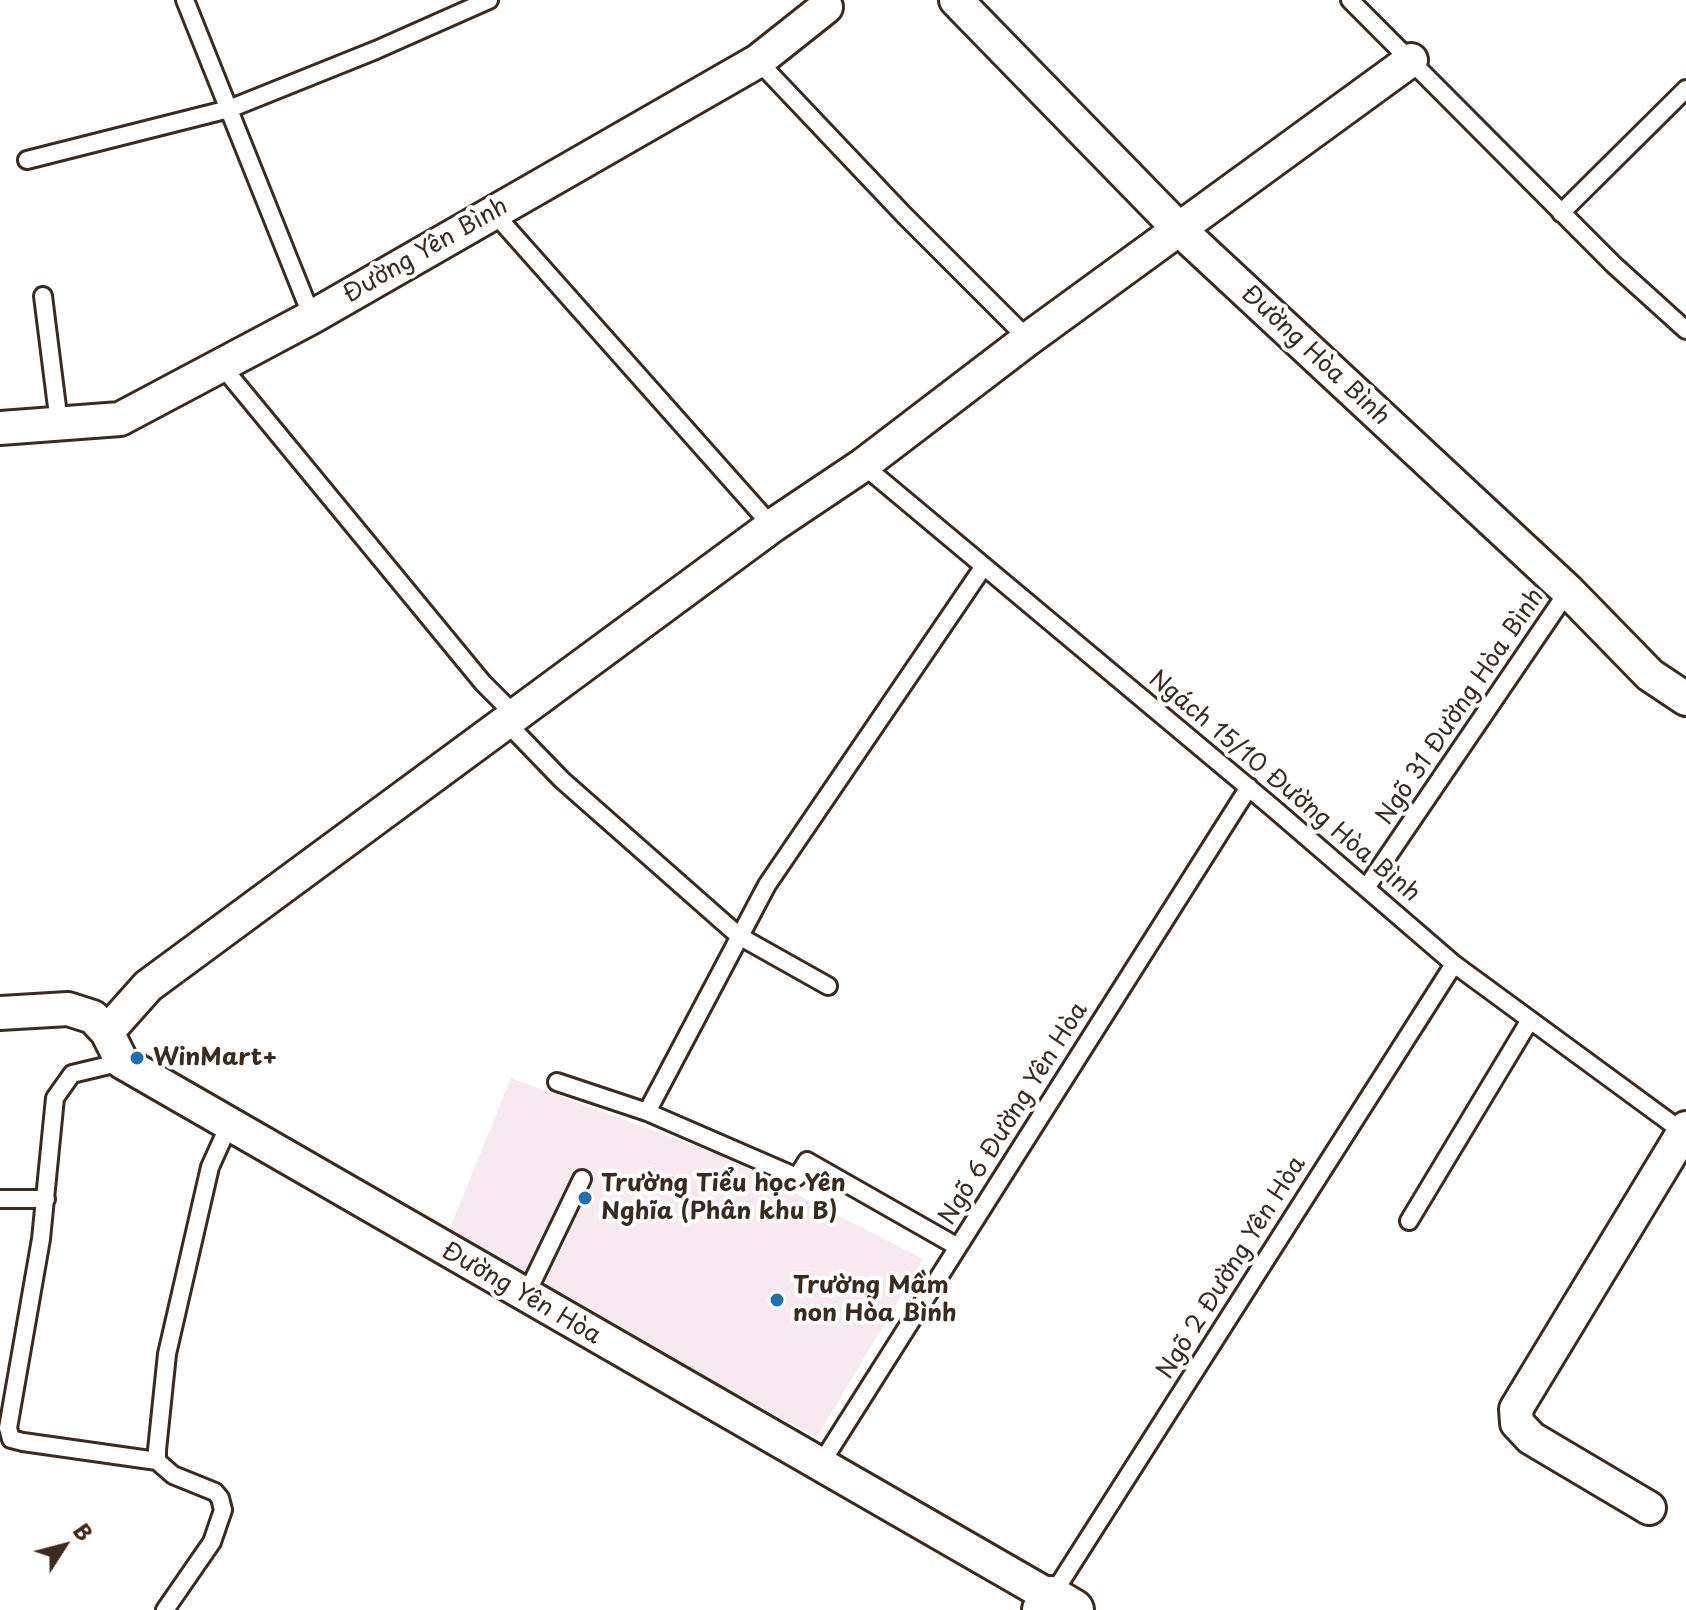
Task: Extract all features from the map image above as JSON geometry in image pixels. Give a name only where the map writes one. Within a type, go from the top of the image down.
[{"type":"street","name":"Đường Hòa Bình","points":[[956,0],[1180,230],[1568,591],[1650,675],[1686,699]]},
{"type":"street","name":"Đường Yên Bình","points":[[0,428],[120,419],[312,317],[758,61],[823,2]]},
{"type":"street","points":[[107,1032],[148,986],[509,718],[772,526],[863,465],[1028,339],[1411,60]]},
{"type":"street","points":[[0,1013],[68,1009],[93,1017],[107,1032],[122,1062]]},
{"type":"street","name":"Đường Yên Hòa","points":[[122,1062],[820,1465],[1056,1606]]},
{"type":"street","points":[[1649,1508],[1531,1438],[1517,1423],[1516,1409],[1685,1130]]},
{"type":"lane","points":[[185,0],[312,317]]},
{"type":"lane","points":[[27,160],[229,109],[376,50],[489,0]]},
{"type":"lane","points":[[1350,0],[1561,213],[1686,330]]},
{"type":"lane","points":[[758,61],[904,215],[1028,339]]},
{"type":"lane","points":[[1561,213],[1686,89]]},
{"type":"lane","points":[[493,212],[772,526]]},
{"type":"lane","points":[[43,296],[59,423]]},
{"type":"lane","points":[[221,365],[562,780],[739,936],[828,986]]},
{"type":"lane","name":"Ngách 15/10 Đường Hòa Bình","points":[[863,465],[1249,787],[1454,964],[1685,1130]]},
{"type":"lane","points":[[647,1112],[767,885],[984,566]]},
{"type":"lane","name":"Ngõ 31 Đường Hòa Bình","points":[[1366,888],[1568,591]]},
{"type":"lane","name":"Ngõ 6 Đường Yên Hòa","points":[[820,1465],[1249,787]]},
{"type":"lane","name":"Ngõ 2 Đường Yên Hòa","points":[[1056,1606],[1454,964]]},
{"type":"lane","points":[[1409,1221],[1530,1020]]},
{"type":"lane","points":[[122,1062],[72,1074],[55,1098],[46,1199],[4,1427],[11,1439],[23,1442],[157,1461],[173,1475],[215,1492],[223,1510],[212,1542],[165,1610]]},
{"type":"lane","points":[[557,1082],[647,1112],[797,1177],[807,1161],[958,1247]]},
{"type":"lane","points":[[157,1461],[167,1354],[210,1167],[229,1125]]},
{"type":"lane","points":[[525,1297],[582,1179]]},
{"type":"lane","points":[[0,1199],[46,1199]]},
{"type":"shaded area","points":[[511,1078],[727,1158],[923,1259],[817,1437],[446,1238]]},
{"type":"place","name":"WinMart+","points":[[137,1058]]},
{"type":"place","name":"Trường Tiểu học Yên Nghĩa (Phân khu B)","points":[[585,1198]]},
{"type":"place","name":"Trường Mầm non Hòa Bình","points":[[777,1300]]}]
